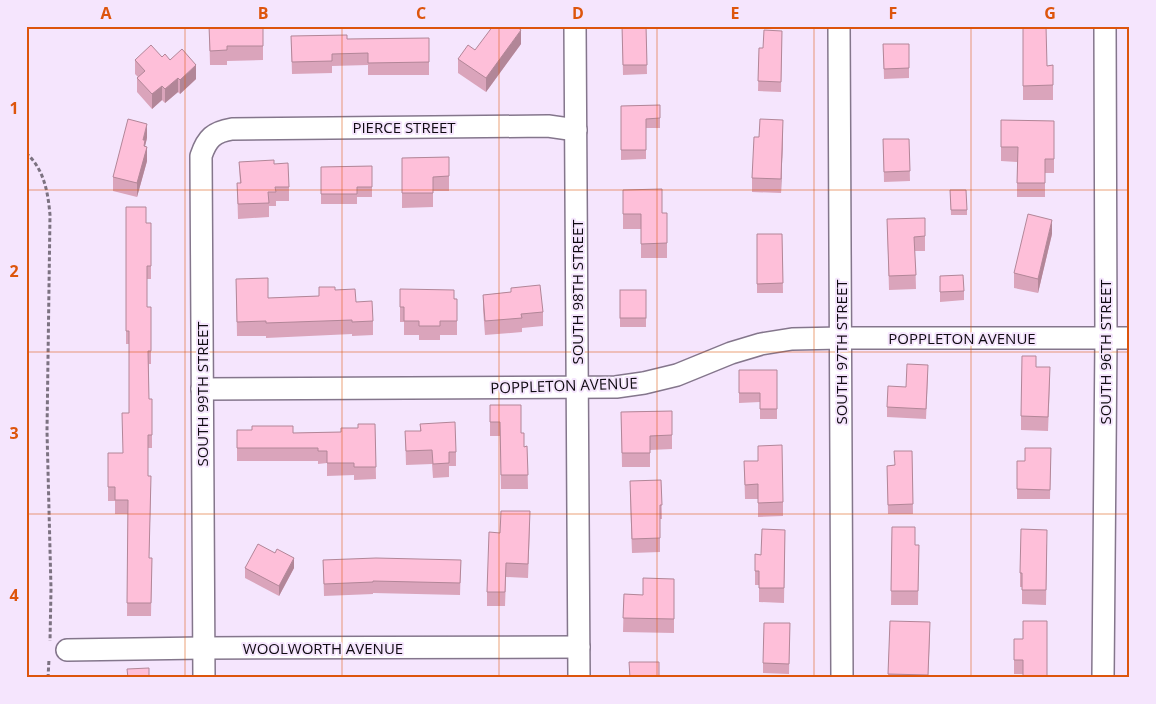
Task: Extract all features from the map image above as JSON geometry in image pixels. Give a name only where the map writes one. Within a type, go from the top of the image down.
[{"type":"street","name":"SOUTH 98TH STREET","points":[[575,26],[579,678]]},
{"type":"street","name":"SOUTH 97TH STREET","points":[[838,26],[842,678]]},
{"type":"street","name":"SOUTH 96TH STREET","points":[[1103,678],[1106,338],[1105,26]]},
{"type":"street","name":"PIERCE STREET","points":[[232,129],[548,126],[576,130]]},
{"type":"street","name":"SOUTH 99TH STREET","points":[[204,678],[201,156],[205,145],[213,135],[232,129]]},
{"type":"street","name":"POPPLETON AVENUE","points":[[202,389],[616,387],[677,375],[731,353],[761,344],[792,339],[1130,338]]},
{"type":"street","name":"WOOLWORTH AVENUE","points":[[59,646],[204,648],[579,647]]},
{"type":"path","points":[[26,153],[38,167],[44,179],[48,193],[50,215],[47,431],[51,623],[59,646]]},
{"type":"building","points":[[209,26],[263,26],[263,46],[227,46],[227,50],[210,51]]},
{"type":"building","points":[[493,26],[516,26],[521,30],[486,78],[458,59],[468,45],[475,50]]},
{"type":"building","points":[[622,26],[646,26],[647,65],[623,65]]},
{"type":"building","points":[[1023,26],[1046,26],[1047,66],[1053,65],[1053,85],[1023,86]]},
{"type":"building","points":[[764,30],[782,31],[781,82],[758,81],[759,48],[763,48]]},
{"type":"building","points":[[347,35],[347,39],[429,38],[429,62],[368,63],[368,53],[332,54],[332,61],[292,62],[291,36]]},
{"type":"building","points":[[883,44],[909,44],[909,68],[884,69]]},
{"type":"building","points":[[151,45],[162,57],[165,54],[170,60],[182,49],[196,65],[180,80],[178,78],[165,89],[162,86],[152,94],[137,78],[145,71],[135,60]]},
{"type":"building","points":[[660,105],[660,118],[646,119],[646,150],[621,150],[621,106]]},
{"type":"building","points":[[128,119],[147,124],[143,140],[145,140],[144,146],[147,147],[137,183],[113,177]]},
{"type":"building","points":[[760,119],[783,120],[781,179],[752,178],[754,137],[759,137]]},
{"type":"building","points":[[1001,120],[1054,121],[1054,159],[1045,159],[1045,183],[1017,183],[1018,147],[1001,147]]},
{"type":"building","points":[[883,139],[909,139],[910,171],[884,172]]},
{"type":"building","points":[[449,157],[449,176],[433,177],[433,193],[402,193],[402,158]]},
{"type":"building","points":[[274,160],[274,164],[288,163],[289,187],[275,187],[276,192],[268,192],[269,203],[238,204],[237,183],[241,183],[239,162]]},
{"type":"building","points":[[372,166],[372,187],[357,187],[357,194],[321,194],[321,167]]},
{"type":"building","points":[[662,189],[662,213],[667,213],[667,243],[641,244],[641,214],[623,214],[623,190]]},
{"type":"building","points":[[950,190],[966,190],[967,210],[951,210]]},
{"type":"building","points":[[126,207],[146,207],[146,223],[151,223],[151,266],[147,266],[147,307],[151,307],[151,351],[148,351],[149,399],[152,399],[152,435],[148,435],[148,476],[151,476],[149,558],[152,558],[151,603],[127,603],[128,500],[115,500],[115,487],[108,487],[108,453],[123,453],[122,413],[129,413],[129,331],[126,331]]},
{"type":"building","points":[[1028,214],[1052,220],[1038,279],[1014,273]]},
{"type":"building","points":[[925,218],[925,236],[914,237],[916,275],[889,276],[887,219]]},
{"type":"building","points":[[757,234],[782,234],[783,283],[757,284]]},
{"type":"building","points":[[963,275],[964,291],[940,292],[940,276]]},
{"type":"building","points":[[268,278],[268,298],[319,296],[319,287],[335,287],[335,290],[355,289],[356,302],[372,301],[373,321],[237,322],[236,279]]},
{"type":"building","points":[[540,285],[543,312],[521,314],[522,318],[485,321],[483,295],[511,292],[511,288]]},
{"type":"building","points":[[400,289],[454,290],[454,299],[457,299],[457,321],[440,321],[440,326],[419,326],[419,321],[404,321],[404,307],[400,307]]},
{"type":"building","points":[[620,290],[646,290],[646,318],[620,318]]},
{"type":"building","points":[[1022,356],[1036,356],[1036,367],[1050,367],[1048,417],[1021,416]]},
{"type":"building","points":[[907,364],[928,365],[926,409],[887,407],[888,386],[906,387]]},
{"type":"building","points":[[739,370],[777,370],[777,409],[760,409],[760,393],[739,393]]},
{"type":"building","points":[[490,405],[521,405],[521,433],[524,433],[524,447],[527,446],[528,475],[501,475],[500,422],[490,422]]},
{"type":"building","points":[[672,411],[672,435],[650,436],[650,453],[622,453],[621,412]]},
{"type":"building","points":[[455,422],[456,452],[449,452],[449,463],[433,464],[432,450],[406,451],[405,431],[421,431],[420,424]]},
{"type":"building","points":[[358,424],[375,424],[376,467],[354,467],[354,463],[327,463],[327,451],[318,451],[318,448],[237,448],[237,430],[252,430],[252,426],[293,426],[293,433],[341,432],[341,428],[358,428]]},
{"type":"building","points":[[782,445],[783,502],[758,503],[758,484],[745,485],[744,461],[758,461],[758,446]]},
{"type":"building","points":[[1025,448],[1051,448],[1050,490],[1017,489],[1017,461],[1025,461]]},
{"type":"building","points":[[894,451],[912,451],[913,504],[888,505],[887,466],[895,465]]},
{"type":"building","points":[[661,480],[660,538],[632,539],[630,481]]},
{"type":"building","points":[[501,511],[530,511],[528,564],[506,563],[505,592],[487,592],[489,532],[500,533]]},
{"type":"building","points":[[892,527],[915,527],[915,545],[919,545],[918,591],[891,591]]},
{"type":"building","points":[[762,529],[785,530],[784,588],[759,588],[759,571],[755,571],[755,554],[761,555]]},
{"type":"building","points":[[1021,529],[1047,530],[1046,590],[1022,590],[1022,573],[1020,573]]},
{"type":"building","points":[[258,544],[275,553],[277,549],[294,558],[279,586],[245,568]]},
{"type":"building","points":[[376,558],[461,560],[460,583],[373,581],[324,584],[323,560]]},
{"type":"building","points":[[643,578],[674,579],[674,619],[623,618],[624,594],[643,595]]},
{"type":"building","points":[[890,621],[930,622],[928,675],[888,674]]},
{"type":"building","points":[[1023,621],[1047,621],[1047,676],[1023,676],[1023,660],[1014,660],[1014,639],[1023,639]]},
{"type":"building","points":[[764,623],[790,623],[789,664],[763,663]]},
{"type":"building","points":[[629,662],[659,662],[659,678],[630,678]]},
{"type":"building","points":[[149,668],[149,678],[128,678],[127,669]]}]
